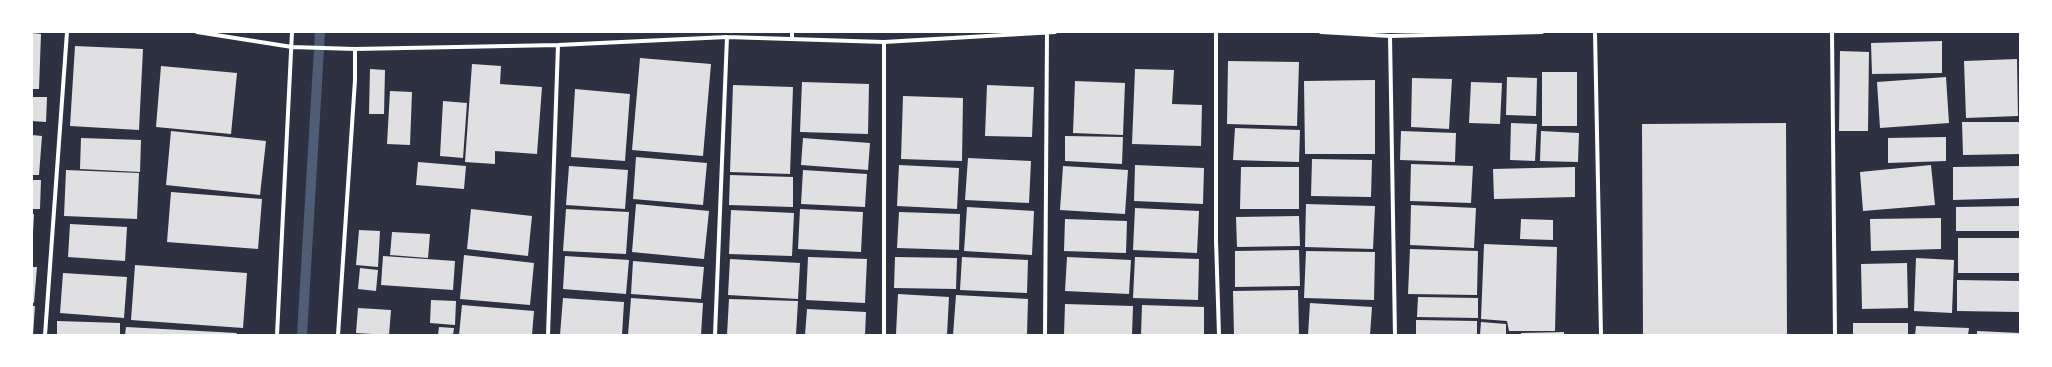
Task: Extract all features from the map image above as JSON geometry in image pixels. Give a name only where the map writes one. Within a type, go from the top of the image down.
[{"type":"street","points":[[45,335],[67,32]]},
{"type":"street","points":[[197,32],[292,47],[342,49],[558,45],[727,37],[884,42],[1055,32]]},
{"type":"street","points":[[277,335],[292,32]]},
{"type":"street","points":[[792,32],[792,39]]},
{"type":"street","points":[[1045,335],[1047,32]]},
{"type":"street","points":[[1216,32],[1216,240],[1219,335]]},
{"type":"street","points":[[1321,32],[1390,36],[1542,32]]},
{"type":"street","points":[[1595,32],[1601,335]]},
{"type":"street","points":[[1832,32],[1835,335]]},
{"type":"street","points":[[1390,36],[1396,335]]},
{"type":"street","points":[[715,335],[727,37]]},
{"type":"street","points":[[884,42],[884,335]]},
{"type":"street","points":[[548,335],[558,45]]},
{"type":"street","points":[[338,335],[356,80],[355,49]]},
{"type":"building","points":[[32,33],[41,34],[39,89],[32,89]]},
{"type":"building","points":[[1942,41],[1942,73],[1872,74],[1871,43]]},
{"type":"building","points":[[75,46],[143,49],[139,130],[70,126]]},
{"type":"building","points":[[1840,51],[1869,52],[1868,131],[1839,131]]},
{"type":"building","points":[[640,58],[711,64],[703,156],[632,150]]},
{"type":"building","points":[[2017,59],[2018,116],[1966,118],[1964,61]]},
{"type":"building","points":[[1228,61],[1299,62],[1297,126],[1227,124]]},
{"type":"building","points":[[472,64],[501,66],[500,84],[542,87],[537,154],[495,151],[495,164],[465,162]]},
{"type":"building","points":[[161,66],[237,73],[231,134],[156,127]]},
{"type":"building","points":[[370,69],[385,70],[384,114],[369,114]]},
{"type":"building","points":[[1135,69],[1174,70],[1172,104],[1202,105],[1201,146],[1132,144]]},
{"type":"building","points":[[1542,72],[1577,72],[1577,126],[1542,126]]},
{"type":"building","points":[[1507,77],[1537,78],[1536,116],[1506,115]]},
{"type":"building","points":[[1946,77],[1949,123],[1880,128],[1877,82]]},
{"type":"building","points":[[1412,78],[1452,79],[1449,129],[1411,127]]},
{"type":"building","points":[[1375,80],[1375,154],[1305,154],[1304,81]]},
{"type":"building","points":[[1075,81],[1125,83],[1123,135],[1073,133]]},
{"type":"building","points":[[802,82],[869,84],[868,134],[800,132]]},
{"type":"building","points":[[1471,82],[1502,83],[1500,124],[1469,123]]},
{"type":"building","points":[[733,85],[793,87],[790,174],[730,172]]},
{"type":"building","points":[[987,85],[1034,87],[1032,137],[985,136]]},
{"type":"building","points":[[575,89],[630,94],[625,161],[571,157]]},
{"type":"building","points":[[390,91],[412,92],[410,145],[387,144]]},
{"type":"building","points":[[903,96],[963,98],[962,161],[901,159]]},
{"type":"building","points":[[32,97],[47,97],[46,122],[32,121]]},
{"type":"building","points":[[443,101],[467,103],[463,158],[440,156]]},
{"type":"building","points":[[1962,122],[2020,122],[2020,154],[1963,155]]},
{"type":"building","points":[[1511,123],[1537,124],[1535,161],[1510,160]]},
{"type":"building","points":[[1786,123],[1787,335],[1643,335],[1642,124]]},
{"type":"building","points":[[1235,128],[1300,130],[1299,162],[1233,160]]},
{"type":"building","points":[[171,131],[266,141],[260,195],[166,185]]},
{"type":"building","points":[[1401,131],[1456,133],[1455,162],[1400,160]]},
{"type":"building","points":[[1541,131],[1579,133],[1578,162],[1540,161]]},
{"type":"building","points":[[32,135],[42,136],[39,175],[32,175]]},
{"type":"building","points":[[1065,136],[1123,137],[1122,164],[1065,161]]},
{"type":"building","points":[[1946,137],[1946,161],[1888,163],[1888,138]]},
{"type":"building","points":[[81,138],[141,140],[140,172],[80,169]]},
{"type":"building","points":[[803,138],[870,143],[868,170],[801,165]]},
{"type":"building","points":[[636,157],[707,163],[703,205],[633,199]]},
{"type":"building","points":[[968,158],[1031,161],[1029,203],[965,200]]},
{"type":"building","points":[[1312,159],[1372,160],[1371,197],[1311,196]]},
{"type":"building","points":[[418,162],[466,166],[464,189],[416,185]]},
{"type":"building","points":[[1411,164],[1473,166],[1471,203],[1410,201]]},
{"type":"building","points":[[899,165],[959,168],[957,209],[897,206]]},
{"type":"building","points":[[1135,165],[1204,168],[1203,204],[1134,201]]},
{"type":"building","points":[[1931,165],[1935,205],[1863,211],[1860,172]]},
{"type":"building","points":[[569,166],[628,170],[625,209],[566,205]]},
{"type":"building","points":[[1063,166],[1128,170],[1125,214],[1060,210]]},
{"type":"building","points":[[2020,166],[2020,198],[1953,200],[1953,167]]},
{"type":"building","points":[[1241,167],[1299,167],[1299,209],[1240,209]]},
{"type":"building","points":[[1575,167],[1575,197],[1494,199],[1493,169]]},
{"type":"building","points":[[66,170],[139,173],[137,219],[64,216]]},
{"type":"building","points":[[803,170],[867,174],[865,207],[801,204]]},
{"type":"building","points":[[730,175],[793,177],[793,207],[729,205]]},
{"type":"building","points":[[32,180],[41,180],[40,209],[32,209]]},
{"type":"building","points":[[171,192],[262,199],[258,249],[167,242]]},
{"type":"building","points":[[636,204],[709,211],[704,259],[632,252]]},
{"type":"building","points":[[1306,204],[1375,206],[1373,249],[1305,247]]},
{"type":"building","points":[[1411,205],[1476,208],[1474,248],[1410,245]]},
{"type":"building","points":[[2020,206],[2020,231],[1956,231],[1956,207]]},
{"type":"building","points":[[967,207],[1034,211],[1032,255],[964,251]]},
{"type":"building","points":[[1135,208],[1199,211],[1197,253],[1133,250]]},
{"type":"building","points":[[471,209],[532,216],[528,256],[467,249]]},
{"type":"building","points":[[566,209],[629,212],[626,254],[563,251]]},
{"type":"building","points":[[800,209],[863,212],[861,252],[798,249]]},
{"type":"building","points":[[731,210],[794,213],[792,256],[729,254]]},
{"type":"building","points":[[899,212],[960,214],[959,250],[897,248]]},
{"type":"building","points":[[32,214],[34,214],[33,232],[32,232]]},
{"type":"building","points":[[1299,216],[1300,246],[1237,247],[1236,217]]},
{"type":"building","points":[[1941,218],[1941,249],[1871,251],[1870,219]]},
{"type":"building","points":[[1065,219],[1127,221],[1126,253],[1064,251]]},
{"type":"building","points":[[1521,219],[1553,220],[1553,240],[1520,239]]},
{"type":"building","points":[[70,224],[127,227],[125,261],[68,257]]},
{"type":"building","points":[[359,230],[380,231],[378,267],[356,265]]},
{"type":"building","points":[[392,232],[430,234],[428,258],[390,255]]},
{"type":"building","points":[[1958,238],[2020,238],[2020,273],[1958,273]]},
{"type":"building","points":[[1484,244],[1557,247],[1555,331],[1509,331],[1507,321],[1481,319]]},
{"type":"building","points":[[1410,249],[1478,251],[1477,295],[1408,294]]},
{"type":"building","points":[[1299,250],[1300,286],[1235,287],[1235,251]]},
{"type":"building","points":[[1306,251],[1375,252],[1374,300],[1304,298]]},
{"type":"building","points":[[464,255],[534,263],[530,305],[460,299]]},
{"type":"building","points":[[383,256],[455,261],[453,290],[381,285]]},
{"type":"building","points":[[565,256],[629,260],[626,294],[563,289]]},
{"type":"building","points":[[808,257],[867,259],[865,303],[806,300]]},
{"type":"building","points":[[895,257],[957,258],[956,289],[894,288]]},
{"type":"building","points":[[962,257],[1028,260],[1027,293],[960,290]]},
{"type":"building","points":[[1067,257],[1131,260],[1129,294],[1065,291]]},
{"type":"building","points":[[1135,257],[1199,259],[1198,300],[1133,298]]},
{"type":"building","points":[[1916,258],[1954,260],[1952,313],[1914,311]]},
{"type":"building","points":[[730,259],[800,263],[798,299],[728,295]]},
{"type":"building","points":[[633,261],[704,267],[701,299],[631,294]]},
{"type":"building","points":[[1907,263],[1908,308],[1862,309],[1861,264]]},
{"type":"building","points":[[135,265],[247,273],[243,328],[131,320]]},
{"type":"building","points":[[32,267],[37,267],[34,303],[32,302]]},
{"type":"building","points":[[360,268],[378,270],[376,291],[358,289]]},
{"type":"building","points":[[63,273],[127,277],[124,318],[60,313]]},
{"type":"building","points":[[1957,280],[2020,281],[2020,312],[1957,311]]},
{"type":"building","points":[[1298,290],[1299,335],[1234,335],[1233,291]]},
{"type":"building","points":[[898,294],[949,297],[947,335],[896,334]]},
{"type":"building","points":[[956,295],[1028,299],[1027,335],[953,335]]},
{"type":"building","points":[[1418,297],[1478,298],[1478,318],[1417,317]]},
{"type":"building","points":[[563,298],[624,302],[622,335],[560,335]]},
{"type":"building","points":[[631,298],[703,303],[701,335],[628,335]]},
{"type":"building","points":[[729,299],[798,301],[796,335],[727,335]]},
{"type":"building","points":[[431,300],[456,301],[455,325],[430,323]]},
{"type":"building","points":[[1310,303],[1372,307],[1370,335],[1308,335]]},
{"type":"building","points":[[1065,304],[1133,306],[1132,335],[1064,335]]},
{"type":"building","points":[[462,305],[534,311],[532,335],[459,335]]},
{"type":"building","points":[[1142,305],[1204,307],[1204,335],[1141,335]]},
{"type":"building","points":[[32,306],[35,306],[33,335],[32,335]]},
{"type":"building","points":[[358,308],[391,310],[389,335],[356,333]]},
{"type":"building","points":[[807,309],[866,312],[865,335],[805,335]]},
{"type":"building","points":[[1416,320],[1477,321],[1477,335],[1416,335]]},
{"type":"building","points":[[57,321],[120,323],[120,335],[57,335]]},
{"type":"building","points":[[1481,322],[1506,324],[1506,335],[1480,335]]},
{"type":"building","points":[[1853,323],[1908,323],[1908,335],[1853,335]]},
{"type":"building","points":[[1916,326],[1969,328],[1968,335],[1915,335]]},
{"type":"building","points":[[126,327],[237,333],[236,335],[125,335]]},
{"type":"building","points":[[439,327],[454,328],[453,335],[438,335]]},
{"type":"building","points":[[1977,331],[2020,333],[2020,335],[1977,335]]},
{"type":"building","points":[[1564,332],[1564,335],[1521,335],[1521,333]]},
{"type":"waterway","points":[[302,335],[320,32]]}]
